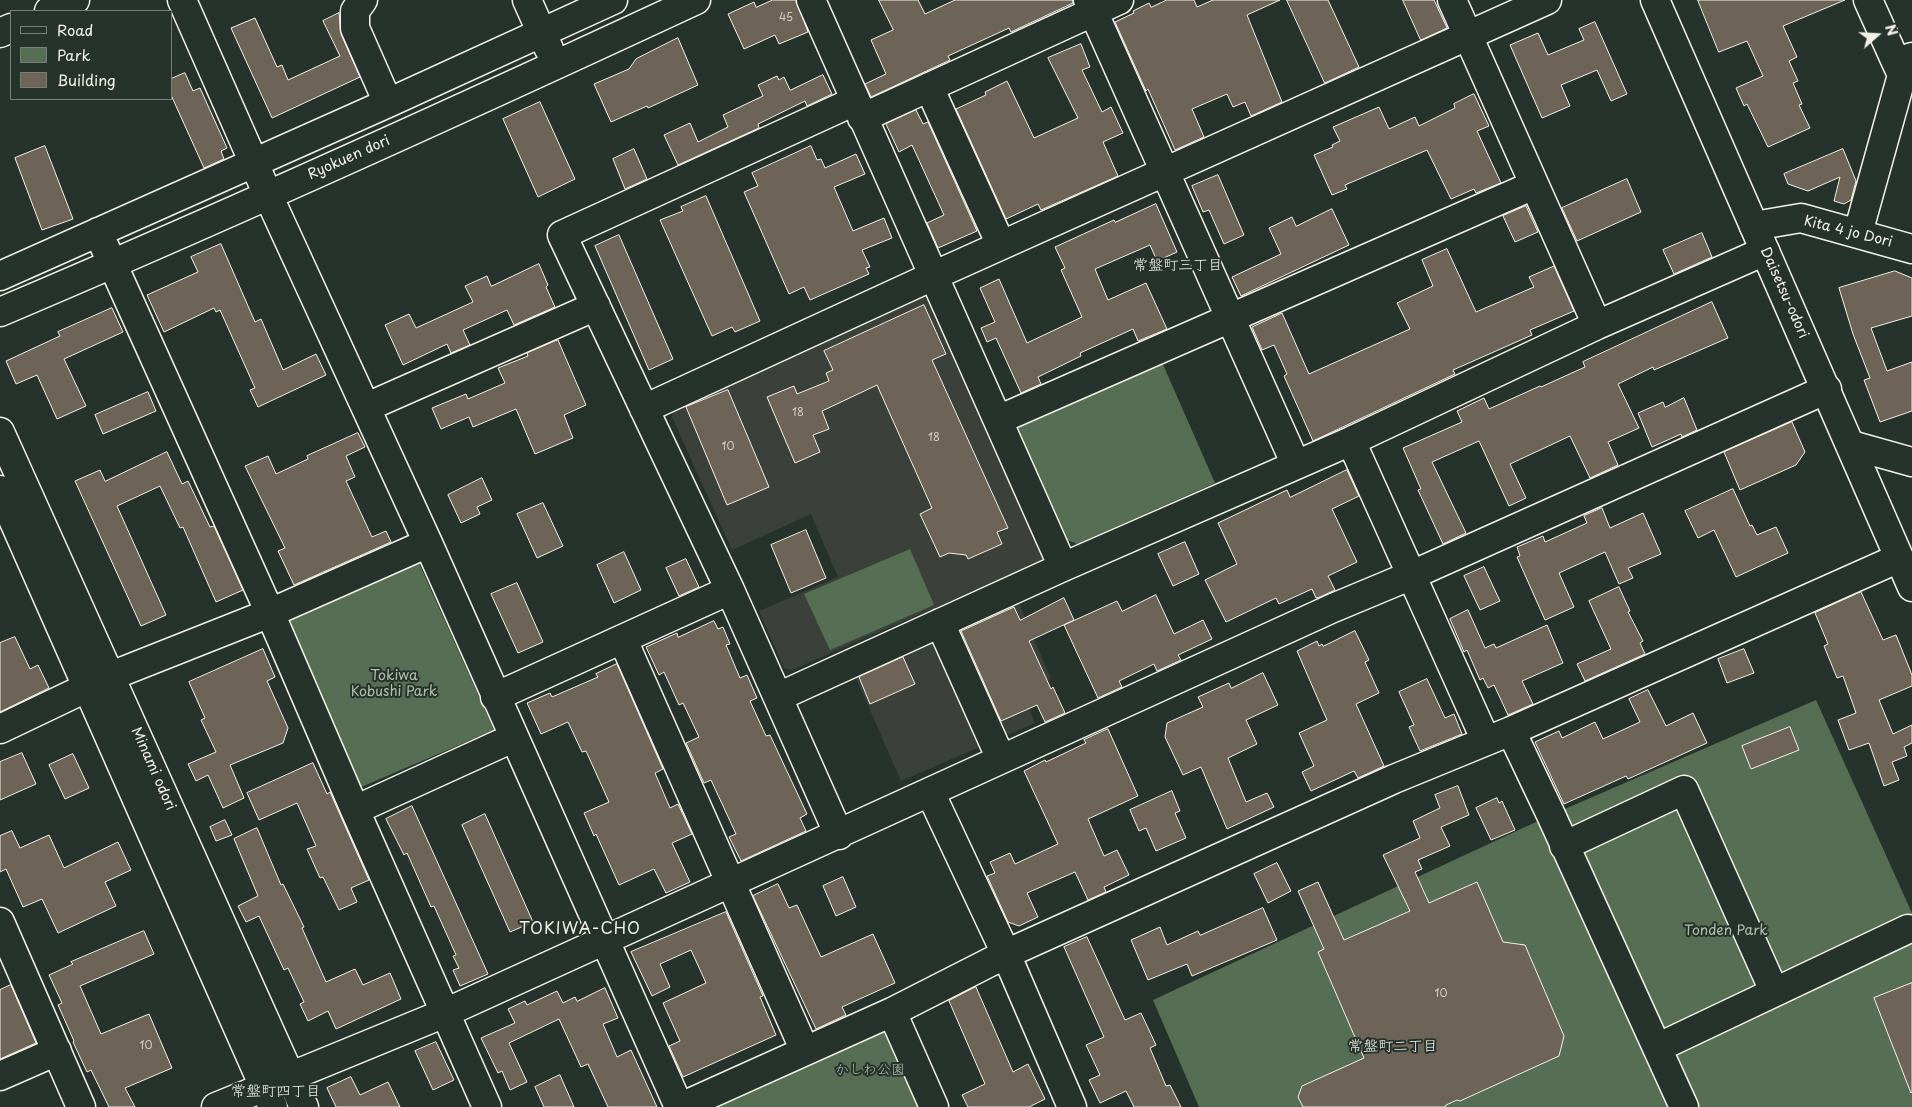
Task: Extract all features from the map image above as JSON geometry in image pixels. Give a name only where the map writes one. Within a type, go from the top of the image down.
[{"type":"main road","points":[[51,10],[75,0]]},
{"type":"main road","points":[[182,0],[268,195],[367,407],[495,697],[680,1107],[892,1012],[1006,954],[1394,779],[1498,736],[1899,558]]},
{"type":"main road","points":[[362,0],[354,11],[355,28],[388,104]]},
{"type":"main road","points":[[527,0],[556,65]]},
{"type":"main road","points":[[0,276],[388,104],[613,0]]},
{"type":"main road","name":"Ryokuen dori","points":[[0,312],[114,264],[268,195],[696,0]]},
{"type":"main road","points":[[811,0],[1063,567]]},
{"type":"main road","points":[[839,835],[730,590],[562,235],[858,109],[928,87],[1090,6],[1119,0]]},
{"type":"main road","points":[[1452,0],[1597,325]]},
{"type":"main road","points":[[644,408],[1001,245],[1547,0]]},
{"type":"main road","name":"Daisetsu-odori","points":[[1655,0],[1827,389],[1912,587]]},
{"type":"main road","points":[[1858,233],[1902,75],[1904,60],[1868,0]]},
{"type":"main road","points":[[1090,6],[1296,465]]},
{"type":"main road","points":[[928,87],[1001,245]]},
{"type":"main road","points":[[998,420],[1534,185]]},
{"type":"main road","name":"Kita 4 jo Dori","points":[[1754,226],[1801,218],[1912,248]]},
{"type":"main road","points":[[98,232],[270,613],[486,1107]]},
{"type":"main road","points":[[778,697],[1063,567],[1351,441],[1597,325],[1765,251]]},
{"type":"main road","points":[[367,407],[596,306]]},
{"type":"main road","points":[[216,1107],[268,1097],[290,1076],[445,1013],[604,939],[839,835],[1000,759],[1333,608],[1412,575],[1827,389]]},
{"type":"main road","name":"Minami odori","points":[[0,432],[304,1107]]},
{"type":"main road","points":[[1351,441],[1412,575],[1498,736],[1564,846],[1657,1048],[1680,1106]]},
{"type":"main road","points":[[1851,445],[1912,462]]},
{"type":"main road","name":"Minami odori","points":[[0,490],[268,1097]]},
{"type":"main road","points":[[0,729],[111,676],[270,613],[428,543]]},
{"type":"main road","points":[[495,697],[730,590]]},
{"type":"main road","points":[[940,623],[1000,759]]},
{"type":"main road","points":[[623,640],[806,1051]]},
{"type":"main road","points":[[355,810],[514,738]]},
{"type":"main road","points":[[1564,846],[1684,790],[1774,991]]},
{"type":"main road","points":[[930,792],[1006,954],[1070,1106]]},
{"type":"main road","points":[[0,922],[8,962],[57,1051],[81,1107]]},
{"type":"main road","points":[[1657,1048],[1908,929]]},
{"type":"main road","points":[[892,1012],[934,1107]]},
{"type":"main road","points":[[0,1076],[57,1051]]},
{"type":"shaded area","points":[[918,295],[930,295],[1045,552],[1042,561],[792,670],[784,668],[759,611],[838,577],[811,514],[732,550],[672,417],[674,408]]},
{"type":"shaded area","points":[[1017,599],[1051,679],[1023,691],[1035,723],[901,781],[853,671]]},
{"type":"green space","points":[[1161,360],[1215,483],[1077,544],[1065,539],[1018,428],[1020,421]]},
{"type":"green space","points":[[910,549],[934,605],[830,650],[804,594]]},
{"type":"green space","name":"Tokiwa Kobushi Park","points":[[418,561],[494,730],[359,788],[284,617]]},
{"type":"green space","name":"Tonden Park","points":[[1816,700],[1912,913],[1912,1107],[1199,1107],[1153,1000],[1551,815]]},
{"type":"green space","name":"かしわ公園","points":[[889,1022],[927,1107],[698,1107]]},
{"type":"building","points":[[773,0],[796,0],[808,32],[779,44],[775,35],[744,49],[728,14],[754,2],[756,7]]},
{"type":"building","points":[[879,0],[918,0],[925,14],[955,0],[1073,0],[1073,3],[1011,32],[1009,28],[948,56],[950,60],[871,97],[865,84],[886,74],[871,40],[893,30]]},
{"type":"building","points":[[1167,0],[1194,0],[1197,7],[1213,0],[1280,0],[1247,15],[1282,102],[1251,116],[1245,102],[1233,107],[1227,94],[1192,109],[1204,137],[1175,150],[1115,22],[1149,3],[1151,7]]},
{"type":"building","points":[[1287,0],[1328,0],[1359,67],[1325,83]]},
{"type":"building","points":[[1403,0],[1434,0],[1447,28],[1421,40]]},
{"type":"building","points":[[1698,0],[1845,0],[1783,26],[1797,57],[1789,61],[1798,81],[1793,83],[1802,104],[1799,105],[1810,128],[1768,147],[1747,104],[1744,106],[1736,88],[1763,76],[1747,41],[1719,52]]},
{"type":"building","points":[[339,13],[341,34],[360,77],[272,118],[231,28],[255,18],[277,67],[282,65],[288,80],[340,56],[323,21]]},
{"type":"building","points":[[1595,22],[1627,94],[1611,101],[1597,70],[1561,85],[1570,106],[1542,118],[1510,45],[1538,33],[1548,55],[1584,40],[1579,29]]},
{"type":"building","points":[[678,38],[698,85],[648,108],[647,106],[611,122],[594,84],[629,69],[636,59]]},
{"type":"building","points":[[1081,44],[1090,67],[1082,70],[1102,112],[1111,107],[1123,133],[1103,142],[1118,176],[1041,210],[1038,204],[1006,219],[956,109],[986,95],[985,92],[1007,81],[1034,138],[1078,118],[1048,58]]},
{"type":"building","points":[[185,73],[193,91],[200,88],[227,148],[221,151],[224,159],[204,168],[172,97],[172,79]]},
{"type":"building","points":[[823,75],[832,94],[807,106],[805,101],[758,124],[759,128],[678,165],[664,135],[690,123],[698,142],[728,127],[723,115],[763,96],[758,85],[777,76],[779,80],[784,77],[790,90]]},
{"type":"building","points":[[1474,94],[1489,126],[1477,131],[1501,183],[1476,193],[1474,189],[1451,199],[1427,150],[1345,185],[1347,189],[1332,195],[1314,155],[1333,147],[1332,145],[1340,141],[1333,127],[1379,107],[1389,129],[1415,117],[1419,126],[1455,108],[1454,104]]},
{"type":"building","points":[[540,102],[575,179],[538,197],[503,119]]},
{"type":"building","points":[[916,110],[923,124],[928,122],[977,231],[938,248],[927,223],[944,215],[912,145],[899,152],[886,124]]},
{"type":"building","points":[[45,146],[73,219],[42,230],[15,158]]},
{"type":"building","points":[[811,146],[817,160],[821,159],[825,168],[856,154],[865,174],[834,187],[853,231],[884,218],[892,238],[862,250],[870,267],[866,268],[869,274],[810,300],[804,287],[789,294],[744,192],[758,186],[752,173]]},
{"type":"building","points":[[634,149],[647,179],[625,189],[613,159]]},
{"type":"building","points":[[1843,149],[1856,181],[1851,200],[1844,204],[1834,201],[1840,177],[1808,191],[1788,184],[1784,174]]},
{"type":"building","points":[[1218,175],[1244,235],[1224,244],[1209,210],[1203,212],[1192,186]]},
{"type":"building","points":[[1627,179],[1641,212],[1577,241],[1562,208]]},
{"type":"building","points":[[706,196],[760,321],[735,332],[732,327],[712,336],[660,220],[683,211],[681,207]]},
{"type":"building","points":[[1156,204],[1177,252],[1157,261],[1150,245],[1095,269],[1108,300],[1146,283],[1167,329],[1138,341],[1133,329],[1080,353],[1081,356],[1038,377],[1041,384],[1021,393],[996,338],[987,342],[981,328],[995,322],[980,288],[999,279],[1027,343],[1082,317],[1061,270],[1065,268],[1055,247],[1114,220],[1115,222]]},
{"type":"building","points":[[1526,206],[1538,232],[1515,242],[1503,216]]},
{"type":"building","points":[[1332,209],[1349,245],[1241,296],[1232,277],[1281,254],[1269,228],[1292,217],[1296,226]]},
{"type":"building","points":[[1702,233],[1712,257],[1674,274],[1663,250]]},
{"type":"building","points":[[619,235],[673,359],[649,370],[595,246]]},
{"type":"building","points":[[221,244],[255,322],[261,319],[283,370],[316,354],[326,375],[258,407],[250,390],[255,388],[220,310],[216,312],[214,308],[164,332],[147,295],[198,272],[191,257]]},
{"type":"building","points":[[1447,249],[1476,312],[1534,287],[1529,277],[1554,266],[1574,311],[1530,330],[1532,335],[1453,370],[1455,374],[1313,441],[1284,376],[1287,374],[1274,345],[1262,350],[1252,327],[1282,313],[1309,374],[1410,329],[1397,303],[1433,286],[1422,260]]},
{"type":"building","points":[[539,264],[555,307],[514,325],[507,310],[463,330],[470,345],[451,353],[447,344],[403,365],[385,325],[409,314],[416,328],[473,302],[465,286],[487,276],[491,286]]},
{"type":"building","points":[[1895,271],[1912,278],[1912,316],[1871,328],[1887,371],[1912,362],[1912,411],[1880,422],[1864,380],[1870,378],[1853,334],[1839,288]]},
{"type":"building","points":[[1712,302],[1728,338],[1654,370],[1653,367],[1618,384],[1639,428],[1608,442],[1618,465],[1590,478],[1570,436],[1510,464],[1526,498],[1509,506],[1479,441],[1432,462],[1466,533],[1443,544],[1418,490],[1421,489],[1403,448],[1462,422],[1457,411],[1484,398],[1489,409],[1585,367],[1583,362]]},
{"type":"building","points":[[924,305],[946,354],[932,360],[1008,528],[997,532],[1002,544],[968,559],[966,555],[949,553],[940,557],[920,514],[932,508],[877,385],[822,411],[829,429],[813,435],[820,452],[795,463],[767,397],[794,386],[797,394],[829,381],[826,373],[833,370],[824,351]]},
{"type":"building","points":[[112,308],[123,332],[64,359],[86,406],[57,419],[37,375],[16,384],[6,361],[60,336],[58,332]]},
{"type":"building","points":[[558,340],[586,405],[564,415],[573,438],[535,454],[516,409],[473,427],[469,417],[441,429],[432,408],[466,394],[468,399],[505,383],[498,368],[528,356],[527,353]]},
{"type":"building","points":[[728,390],[769,487],[727,505],[686,407]]},
{"type":"building","points":[[148,392],[156,411],[103,434],[95,415]]},
{"type":"building","points":[[1684,398],[1697,430],[1682,437],[1681,434],[1652,447],[1638,413],[1663,402],[1665,407]]},
{"type":"building","points":[[1792,422],[1805,452],[1796,465],[1740,490],[1724,452]]},
{"type":"building","points":[[358,433],[365,447],[346,456],[355,477],[346,481],[372,537],[386,531],[391,542],[294,585],[278,551],[285,548],[245,466],[268,456],[276,474],[308,459],[307,456]]},
{"type":"building","points":[[167,452],[182,484],[188,481],[210,527],[214,526],[243,590],[216,602],[183,527],[180,528],[160,486],[117,506],[166,615],[141,626],[75,481],[100,470],[105,481]]},
{"type":"building","points":[[1347,470],[1359,496],[1332,509],[1357,562],[1328,576],[1335,590],[1316,598],[1312,589],[1279,604],[1276,598],[1226,622],[1205,580],[1237,564],[1218,523],[1287,490],[1290,497]]},
{"type":"building","points":[[482,478],[492,500],[477,507],[480,514],[461,523],[448,495]]},
{"type":"building","points":[[1733,489],[1750,526],[1752,525],[1757,535],[1776,527],[1788,553],[1736,577],[1714,530],[1698,538],[1685,511]]},
{"type":"building","points":[[543,503],[563,546],[537,558],[517,514]]},
{"type":"building","points":[[1602,508],[1610,528],[1643,513],[1661,554],[1628,568],[1633,578],[1619,584],[1605,552],[1559,573],[1574,607],[1545,620],[1517,557],[1520,556],[1517,547],[1543,536],[1545,542],[1587,523],[1584,516]]},
{"type":"building","points":[[806,530],[826,578],[791,593],[771,545]]},
{"type":"building","points":[[1185,542],[1199,574],[1173,586],[1158,554]]},
{"type":"building","points":[[624,552],[641,590],[614,603],[597,565]]},
{"type":"building","points":[[686,559],[699,587],[679,596],[666,568]]},
{"type":"building","points":[[1484,567],[1500,601],[1480,610],[1464,576]]},
{"type":"building","points":[[517,583],[543,642],[518,653],[491,594]]},
{"type":"building","points":[[1619,587],[1630,611],[1628,612],[1643,641],[1640,643],[1645,654],[1585,681],[1577,664],[1611,649],[1589,601]]},
{"type":"building","points":[[1861,592],[1883,640],[1896,635],[1912,675],[1912,686],[1879,700],[1893,734],[1912,725],[1912,743],[1904,747],[1907,756],[1892,762],[1899,780],[1884,786],[1869,743],[1849,750],[1838,720],[1856,713],[1843,676],[1837,678],[1824,646],[1828,644],[1815,613]]},
{"type":"building","points":[[1156,595],[1174,634],[1203,620],[1212,639],[1178,655],[1181,660],[1157,671],[1154,664],[1119,681],[1122,687],[1098,698],[1064,625],[1117,601],[1122,611]]},
{"type":"building","points":[[1064,598],[1074,620],[1029,641],[1051,689],[1053,687],[1065,713],[1045,722],[1037,705],[1001,721],[961,631],[1014,607],[1020,620]]},
{"type":"building","points":[[1468,610],[1485,648],[1494,644],[1496,648],[1547,625],[1563,663],[1522,681],[1533,704],[1508,715],[1494,685],[1488,688],[1483,678],[1480,680],[1467,650],[1464,652],[1450,619]]},
{"type":"building","points":[[714,621],[718,629],[723,627],[730,644],[726,645],[740,678],[747,675],[757,698],[750,701],[766,736],[770,735],[807,814],[800,818],[806,831],[741,861],[729,837],[736,834],[711,780],[704,783],[686,743],[699,737],[683,703],[679,705],[664,672],[659,675],[646,647],[677,633],[678,637]]},
{"type":"building","points":[[1355,631],[1369,660],[1365,662],[1379,693],[1356,704],[1384,766],[1358,778],[1354,771],[1311,791],[1302,772],[1314,766],[1299,733],[1327,720],[1297,651],[1317,641],[1319,646],[1322,644],[1323,646]]},
{"type":"building","points":[[15,637],[30,669],[38,665],[49,688],[0,712],[0,643]]},
{"type":"building","points":[[263,649],[275,677],[267,681],[288,728],[283,743],[230,765],[244,798],[223,808],[208,775],[196,781],[188,764],[216,752],[201,720],[205,718],[189,682]]},
{"type":"building","points":[[1744,649],[1754,673],[1727,683],[1718,659]]},
{"type":"building","points":[[903,657],[915,684],[870,704],[859,677]]},
{"type":"building","points":[[617,664],[663,769],[655,773],[670,808],[678,804],[692,834],[672,843],[690,882],[666,893],[654,869],[619,885],[596,834],[594,836],[584,813],[609,802],[586,751],[582,752],[568,722],[541,734],[527,703],[550,693],[552,697],[598,677],[596,674]]},
{"type":"building","points":[[1263,673],[1278,705],[1246,720],[1257,744],[1228,758],[1246,802],[1267,793],[1274,807],[1227,829],[1201,767],[1183,775],[1165,737],[1167,723],[1203,707],[1198,697],[1229,683],[1231,688]]},
{"type":"building","points":[[1427,679],[1445,718],[1454,714],[1462,734],[1420,751],[1409,727],[1414,725],[1399,692]]},
{"type":"building","points":[[1648,690],[1666,726],[1693,713],[1707,743],[1628,779],[1626,776],[1564,804],[1535,742],[1559,731],[1562,738],[1595,722],[1603,739],[1640,722],[1629,699]]},
{"type":"building","points":[[1790,727],[1799,750],[1751,769],[1742,746]]},
{"type":"building","points":[[1108,729],[1138,796],[1088,819],[1104,856],[1117,850],[1129,875],[1104,887],[1106,892],[1088,900],[1075,872],[1027,893],[1038,917],[1019,926],[1008,922],[987,876],[995,873],[990,862],[1010,853],[1015,864],[1058,844],[1024,771],[1086,743],[1084,740]]},
{"type":"building","points":[[22,753],[36,784],[0,800],[0,762]]},
{"type":"building","points":[[73,754],[89,788],[65,799],[49,765]]},
{"type":"building","points":[[313,763],[327,794],[330,792],[369,880],[351,888],[357,902],[339,910],[323,877],[320,878],[307,849],[316,846],[297,803],[259,820],[247,793]]},
{"type":"building","points":[[1458,786],[1469,815],[1441,827],[1450,846],[1418,860],[1422,869],[1415,872],[1429,903],[1477,882],[1503,942],[1525,945],[1564,1036],[1559,1056],[1445,1107],[1303,1107],[1298,1097],[1302,1086],[1364,1058],[1318,952],[1324,949],[1298,891],[1318,882],[1344,940],[1410,911],[1383,855],[1420,838],[1413,821],[1440,808],[1435,795]]},
{"type":"building","points":[[1172,791],[1180,811],[1175,813],[1186,838],[1156,851],[1146,828],[1139,831],[1130,810]]},
{"type":"building","points":[[1497,798],[1499,803],[1502,801],[1515,830],[1491,840],[1476,808]]},
{"type":"building","points":[[412,806],[488,974],[460,986],[453,970],[459,968],[453,956],[456,955],[434,906],[431,907],[407,853],[404,855],[386,819]]},
{"type":"building","points":[[485,814],[533,922],[510,932],[462,825]]},
{"type":"building","points":[[225,820],[232,835],[216,841],[210,827]]},
{"type":"building","points":[[257,828],[281,885],[283,884],[304,927],[302,928],[326,982],[355,969],[363,985],[390,973],[401,999],[336,1029],[328,1011],[308,1021],[300,1004],[304,1002],[288,968],[284,970],[259,916],[246,922],[238,906],[258,896],[234,839]]},
{"type":"building","points":[[12,831],[20,848],[49,835],[64,868],[118,842],[131,870],[105,882],[116,906],[58,933],[42,899],[23,907],[6,869],[0,872],[0,836]]},
{"type":"building","points":[[1277,863],[1291,891],[1268,903],[1254,874]]},
{"type":"building","points":[[843,877],[856,907],[836,916],[823,886]]},
{"type":"building","points":[[778,884],[789,908],[797,905],[821,957],[873,934],[895,983],[842,1007],[846,1015],[816,1029],[753,896]]},
{"type":"building","points":[[1263,908],[1277,940],[1192,976],[1187,964],[1148,980],[1131,940],[1160,927],[1167,945],[1198,931],[1200,935]]},
{"type":"building","points":[[726,912],[763,996],[760,997],[776,1035],[683,1077],[669,1046],[680,1041],[663,1003],[706,983],[691,950],[660,964],[670,987],[652,996],[631,952]]},
{"type":"building","points":[[144,931],[154,954],[80,986],[101,1034],[149,1014],[172,1068],[125,1088],[135,1107],[109,1107],[91,1070],[87,1072],[73,1042],[58,1005],[62,1003],[49,975],[73,964],[71,962]]},
{"type":"building","points":[[1087,937],[1125,1020],[1141,1013],[1156,1045],[1150,1048],[1166,1086],[1170,1085],[1181,1107],[1134,1107],[1126,1091],[1100,1103],[1089,1080],[1100,1075],[1086,1045],[1104,1037],[1064,947]]},
{"type":"building","points":[[1912,983],[1912,1092],[1911,1093],[1874,998]]},
{"type":"building","points":[[11,985],[36,1043],[0,1059],[0,990]]},
{"type":"building","points":[[976,987],[1013,1072],[1028,1064],[1045,1099],[1029,1107],[968,1107],[962,1095],[985,1084],[949,1001]]},
{"type":"building","points":[[605,988],[618,1018],[603,1024],[617,1057],[631,1050],[657,1107],[608,1107],[588,1064],[581,1067],[559,1019],[509,1043],[527,1082],[510,1090],[502,1071],[498,1073],[481,1038],[515,1023],[508,1009],[525,1001],[527,1005],[557,991],[563,1003],[575,997],[577,1001]]},
{"type":"building","points":[[436,1042],[454,1080],[433,1090],[415,1051]]},
{"type":"building","points":[[560,1075],[574,1107],[544,1107],[535,1087]]},
{"type":"building","points":[[351,1077],[360,1095],[388,1082],[400,1107],[336,1107],[327,1088]]},
{"type":"district","name":"常盤町三丁目","points":[[1178,266]]},
{"type":"district","name":"TOKIWA-CHO","points":[[580,930]]},
{"type":"district","name":"常盤町二丁目","points":[[1393,1047]]},
{"type":"district","name":"常盤町四丁目","points":[[276,1092]]}]
